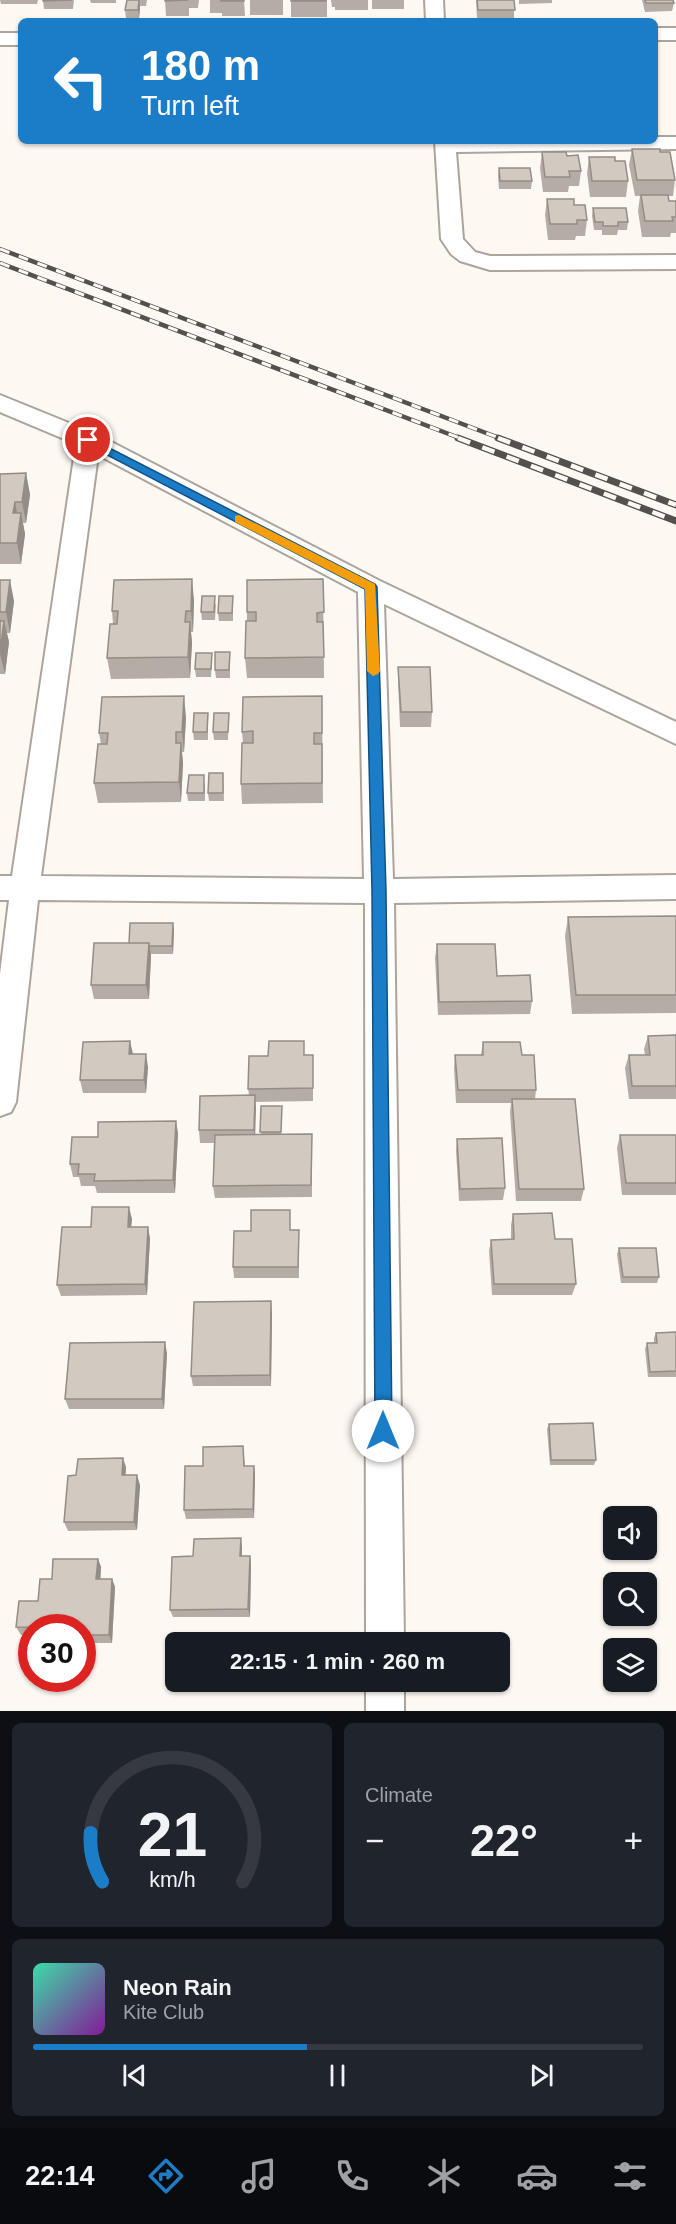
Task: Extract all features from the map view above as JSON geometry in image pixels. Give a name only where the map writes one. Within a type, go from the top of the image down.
[{"type":"street","points":[[434,0],[435,18]]},
{"type":"street","points":[[658,34],[676,34]]},
{"type":"street","points":[[0,39],[18,39]]},
{"type":"street","points":[[658,143],[676,143]]},
{"type":"street","points":[[445,144],[452,239],[456,248],[465,256],[490,263],[676,262]]},
{"type":"street","points":[[0,403],[88,440],[371,587],[676,734]]},
{"type":"street","points":[[0,1102],[12,888],[88,440]]},
{"type":"street","points":[[371,587],[379,891],[385,1632]]},
{"type":"street","points":[[12,888],[379,891],[676,887]]},
{"type":"street","points":[[385,1692],[385,1711]]},
{"type":"building","points":[[127,0],[139,0],[138,10],[125,10]]},
{"type":"building","points":[[244,0],[244,1],[221,1]]},
{"type":"building","points":[[326,0],[326,1],[291,1]]},
{"type":"building","points":[[477,0],[514,0],[515,10],[478,10]]},
{"type":"building","points":[[645,0],[673,0],[674,3],[646,3]]},
{"type":"building","points":[[632,149],[660,149],[660,152],[670,152],[675,180],[637,180]]},
{"type":"building","points":[[542,152],[566,152],[567,156],[578,155],[581,171],[569,171],[570,177],[545,177]]},
{"type":"building","points":[[589,157],[615,157],[615,161],[625,161],[628,181],[592,181]]},
{"type":"building","points":[[499,168],[530,168],[532,181],[500,181]]},
{"type":"building","points":[[641,195],[668,195],[669,201],[676,201],[676,217],[672,217],[673,221],[645,221]]},
{"type":"building","points":[[547,199],[574,199],[574,205],[585,205],[587,220],[577,220],[577,224],[550,224]]},
{"type":"building","points":[[593,208],[626,208],[628,222],[618,222],[618,226],[603,226],[603,222],[595,222]]},
{"type":"building","points":[[26,473],[22,502],[15,502],[13,513],[21,513],[17,543],[0,543],[0,474]]},
{"type":"building","points":[[192,579],[191,611],[186,611],[185,622],[190,622],[188,657],[107,658],[110,624],[117,624],[118,611],[112,611],[114,580]]},
{"type":"building","points":[[323,579],[324,612],[317,613],[317,622],[323,622],[324,657],[245,658],[246,621],[256,621],[256,612],[247,612],[247,580]]},
{"type":"building","points":[[0,580],[10,580],[6,612],[0,612]]},
{"type":"building","points":[[202,596],[215,596],[214,612],[201,612]]},
{"type":"building","points":[[219,596],[233,596],[232,613],[218,613]]},
{"type":"building","points":[[0,621],[4,621],[0,652]]},
{"type":"building","points":[[215,652],[230,652],[229,670],[215,670]]},
{"type":"building","points":[[196,653],[212,653],[211,669],[195,669]]},
{"type":"building","points":[[398,667],[430,667],[432,712],[401,712]]},
{"type":"building","points":[[184,696],[182,732],[176,732],[176,743],[181,743],[179,782],[94,783],[98,744],[107,744],[108,733],[99,733],[102,697]]},
{"type":"building","points":[[322,696],[322,733],[314,733],[314,744],[322,744],[322,783],[241,784],[242,743],[253,743],[253,731],[242,732],[243,697]]},
{"type":"building","points":[[194,713],[208,713],[207,732],[193,732]]},
{"type":"building","points":[[214,713],[229,713],[228,732],[213,732]]},
{"type":"building","points":[[209,773],[223,773],[223,793],[208,793]]},
{"type":"building","points":[[189,775],[204,775],[204,793],[187,793]]},
{"type":"building","points":[[676,916],[676,995],[576,995],[568,917]]},
{"type":"building","points":[[130,923],[173,923],[172,946],[129,943]]},
{"type":"building","points":[[94,943],[149,943],[146,985],[91,985]]},
{"type":"building","points":[[437,944],[495,944],[497,976],[530,975],[532,1001],[439,1002]]},
{"type":"building","points":[[676,1035],[676,1086],[632,1086],[629,1055],[650,1055],[648,1036]]},
{"type":"building","points":[[130,1041],[129,1054],[146,1054],[144,1080],[80,1080],[83,1042]]},
{"type":"building","points":[[269,1041],[304,1041],[304,1055],[313,1055],[313,1088],[248,1089],[249,1056],[268,1056]]},
{"type":"building","points":[[483,1042],[520,1042],[522,1055],[534,1055],[536,1090],[458,1090],[455,1055],[483,1055]]},
{"type":"building","points":[[255,1095],[254,1130],[199,1130],[200,1096]]},
{"type":"building","points":[[512,1099],[575,1099],[584,1189],[519,1189]]},
{"type":"building","points":[[261,1106],[282,1106],[281,1132],[260,1132]]},
{"type":"building","points":[[176,1121],[173,1180],[94,1181],[95,1174],[78,1174],[79,1164],[70,1164],[72,1137],[98,1137],[98,1122]]},
{"type":"building","points":[[312,1134],[311,1185],[213,1186],[215,1135]]},
{"type":"building","points":[[620,1135],[676,1135],[676,1183],[626,1183]]},
{"type":"building","points":[[502,1138],[505,1188],[460,1189],[457,1139]]},
{"type":"building","points":[[92,1207],[129,1207],[128,1227],[148,1227],[145,1284],[57,1285],[62,1227],[91,1227]]},
{"type":"building","points":[[251,1210],[290,1210],[290,1230],[299,1230],[298,1267],[233,1267],[234,1231],[251,1231]]},
{"type":"building","points":[[552,1213],[555,1239],[572,1239],[576,1284],[494,1284],[491,1240],[514,1239],[513,1214]]},
{"type":"building","points":[[619,1248],[656,1248],[659,1277],[623,1277]]},
{"type":"building","points":[[271,1301],[270,1375],[191,1376],[194,1302]]},
{"type":"building","points":[[676,1332],[676,1371],[650,1372],[647,1343],[657,1343],[656,1333]]},
{"type":"building","points":[[165,1342],[162,1399],[65,1399],[70,1343]]},
{"type":"building","points":[[593,1423],[596,1460],[551,1460],[549,1424]]},
{"type":"building","points":[[243,1446],[244,1466],[254,1466],[253,1509],[184,1510],[185,1466],[203,1466],[203,1447]]},
{"type":"building","points":[[123,1458],[122,1475],[137,1475],[134,1522],[64,1522],[68,1476],[76,1475],[78,1459]]},
{"type":"building","points":[[241,1538],[240,1556],[250,1556],[248,1609],[170,1610],[172,1557],[193,1556],[194,1539]]},
{"type":"building","points":[[53,1559],[98,1559],[96,1579],[112,1579],[109,1635],[96,1635],[96,1614],[18,1614],[18,1627],[16,1627],[19,1601],[38,1601],[40,1579],[52,1579]]},
{"type":"railway","points":[[0,249],[502,439]]},
{"type":"railway","points":[[0,263],[462,439]]},
{"type":"railway","points":[[458,438],[676,521]]},
{"type":"railway","points":[[498,438],[676,505]]},
{"type":"slow traffic","points":[[239,519],[371,587],[373,671]]},
{"type":"route","points":[[88,440],[371,587],[379,891],[383,1431]]}]
